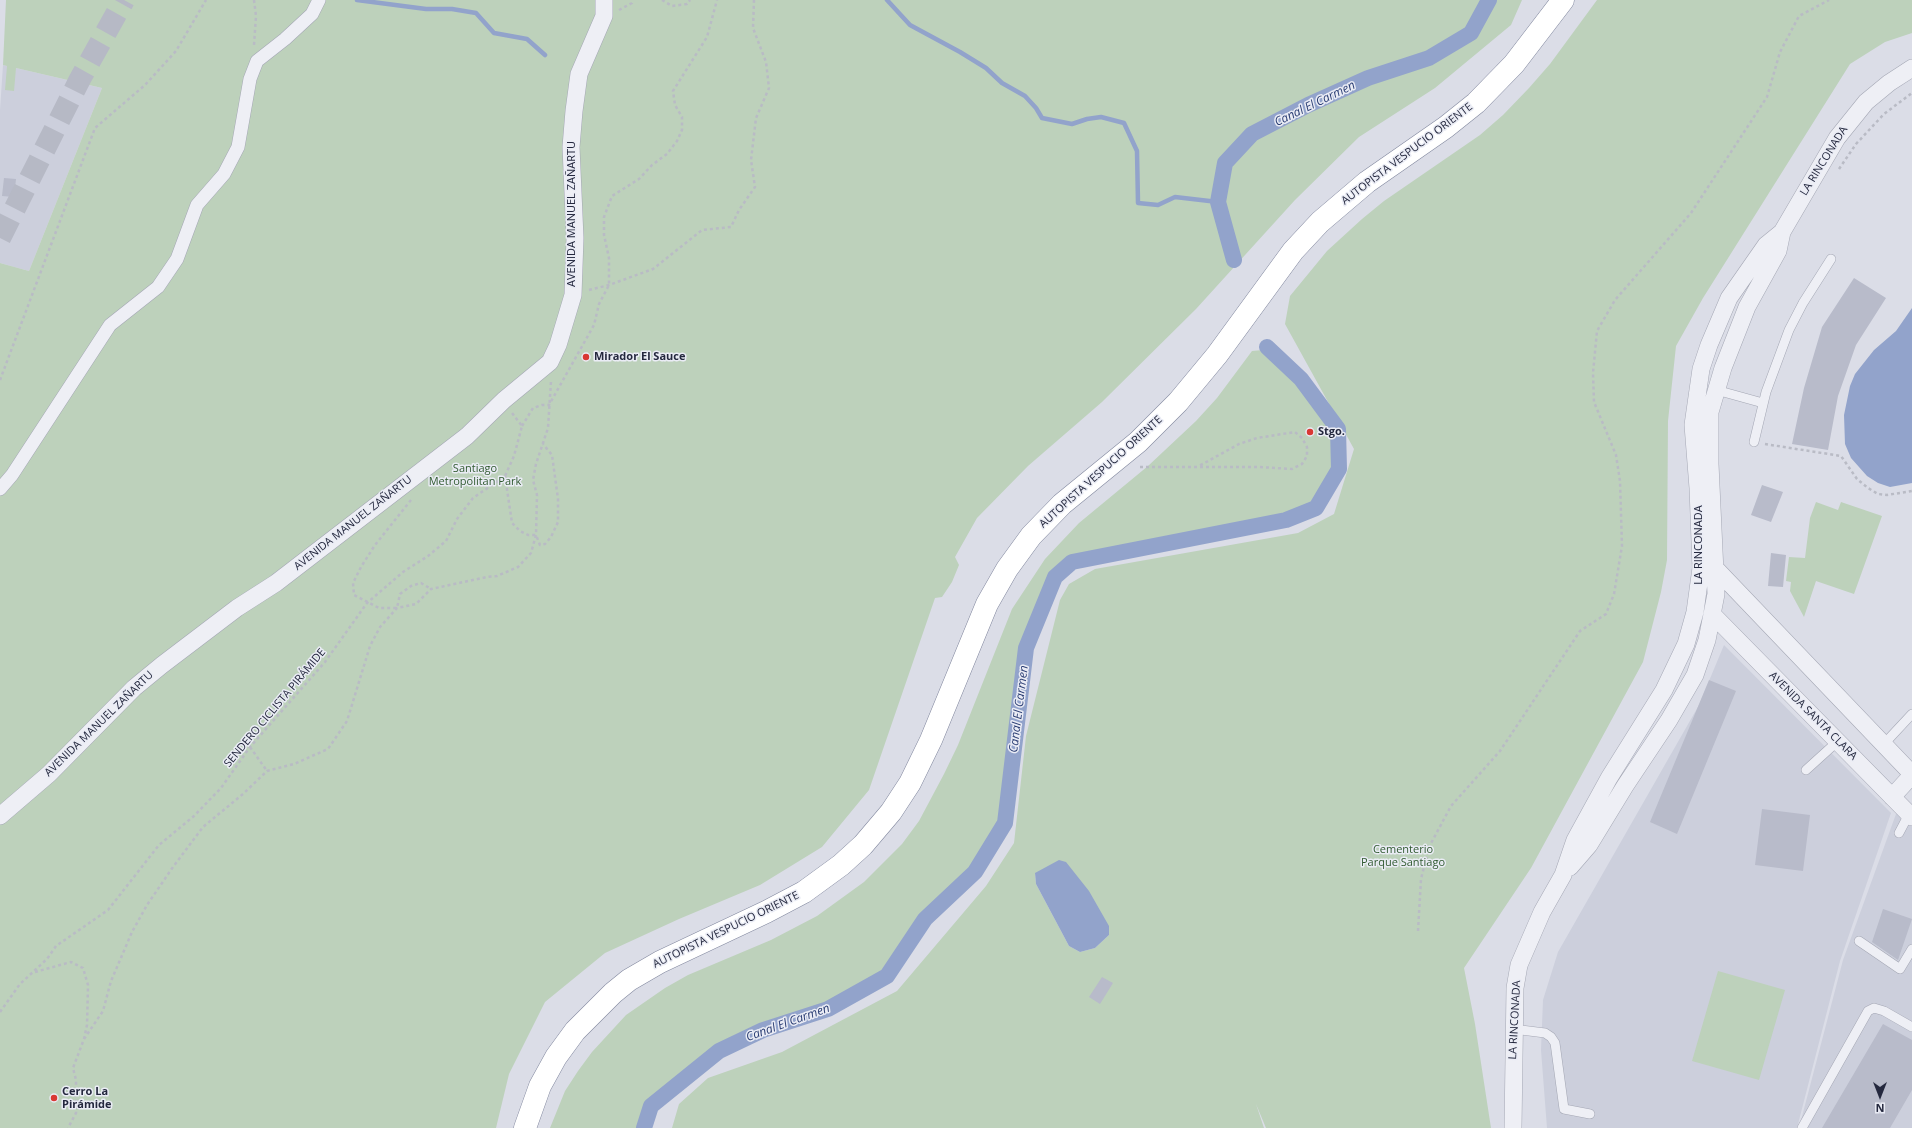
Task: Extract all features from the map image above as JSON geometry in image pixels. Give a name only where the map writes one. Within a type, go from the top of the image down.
[{"type":"highway","name":"AUTOPISTA VESPUCIO ORIENTE","points":[[525,1128],[540,1086],[556,1057],[575,1031],[613,993],[629,980],[660,962],[766,912],[804,892],[841,865],[863,845],[895,806],[910,783],[931,740],[987,604],[1007,568],[1031,536],[1062,504],[1138,442],[1178,402],[1217,356],[1294,251],[1316,227],[1334,209],[1367,182],[1446,127],[1476,103],[1514,64],[1563,0]]},
{"type":"street","points":[[0,490],[12,475],[110,325],[158,287],[176,259],[197,205],[224,174],[238,147],[250,79],[257,61],[285,39],[312,14],[320,0]]},
{"type":"street","name":"AVENIDA MANUEL ZAÑARTU","points":[[0,816],[49,774],[134,688],[237,608],[276,583],[467,436],[504,400],[550,362],[558,345],[573,295],[575,238],[571,147],[579,74],[604,16],[604,0]]},
{"type":"street","name":"LA RINCONADA","points":[[1563,875],[1589,845],[1625,786],[1655,743],[1695,674],[1707,640],[1713,616],[1716,594],[1710,412],[1716,390],[1747,307],[1778,251],[1782,232],[1837,138],[1850,120],[1877,92],[1912,68]]},
{"type":"street","name":"LA RINCONADA","points":[[1513,1128],[1513,1028],[1515,988],[1519,965],[1542,912],[1563,875],[1576,840],[1609,778],[1658,701],[1679,662],[1695,612],[1701,568],[1698,488],[1693,425],[1701,369],[1709,345],[1729,298],[1766,245],[1782,232]]},
{"type":"street","points":[[1729,298],[1747,307]]},
{"type":"street","points":[[1716,569],[1912,774],[1892,797]]},
{"type":"street","name":"AVENIDA SANTA CLARA","points":[[1713,616],[1911,816]]},
{"type":"street","points":[[1637,732],[1655,743]]},
{"type":"lane","points":[[1754,442],[1764,403],[1789,330],[1803,303],[1831,259]]},
{"type":"lane","points":[[1716,390],[1764,403]]},
{"type":"lane","points":[[1884,744],[1912,714]]},
{"type":"lane","points":[[1806,770],[1838,741]]},
{"type":"lane","points":[[1899,833],[1911,816]]},
{"type":"lane","points":[[1859,941],[1900,970],[1912,949]]},
{"type":"lane","points":[[1802,1128],[1868,1011],[1874,1008],[1884,1011],[1912,1027]]},
{"type":"lane","points":[[1513,1028],[1545,1033],[1551,1037],[1555,1043],[1564,1109],[1590,1114]]},
{"type":"path","points":[[0,380],[95,128],[145,85],[176,51],[206,0]]},
{"type":"path","points":[[254,0],[256,16],[254,50]]},
{"type":"path","points":[[662,0],[672,6],[687,4],[690,0]]},
{"type":"path","points":[[549,405],[585,344],[594,325],[599,304],[609,285],[609,258],[604,235],[604,217],[612,196],[639,179],[652,164],[667,154],[677,141],[682,130],[682,117],[674,105],[673,91],[707,37],[717,0]]},
{"type":"path","points":[[573,295],[609,285],[653,268],[702,230],[731,227],[739,210],[755,187],[752,160],[756,118],[769,88],[766,62],[753,28],[754,0]]},
{"type":"path","points":[[1418,931],[1421,879],[1429,847],[1450,806],[1500,751],[1580,631],[1606,614],[1614,594],[1622,546],[1620,481],[1616,455],[1594,402],[1592,373],[1597,331],[1615,300],[1691,213],[1767,97],[1780,52],[1799,16],[1829,0]]},
{"type":"path","points":[[1835,174],[1856,144],[1884,114],[1912,93]]},
{"type":"path","points":[[413,497],[375,545],[352,583],[354,595],[379,608],[397,608],[416,604],[431,589],[497,576],[518,567],[531,553],[536,535],[537,495],[533,480],[548,428],[551,387],[550,362]]},
{"type":"path","points":[[504,400],[522,426]]},
{"type":"path","points":[[536,535],[528,535],[520,531],[512,523],[505,476],[514,456],[522,426],[533,408],[542,405],[549,405]]},
{"type":"path","points":[[1140,467],[1199,466],[1292,469],[1302,464],[1307,456],[1307,447],[1302,438],[1295,432],[1257,438],[1239,444],[1199,466]]},
{"type":"path","points":[[1754,442],[1841,456],[1857,479],[1878,494],[1887,495],[1912,491]]},
{"type":"path","points":[[536,535],[540,545],[545,544],[552,537],[558,522],[558,499],[552,455],[543,443]]},
{"type":"path","name":"SENDERO CICLISTA PIRÁMIDE","points":[[0,1012],[20,984],[47,959],[56,946],[108,910],[159,845],[194,816],[221,788],[250,747],[325,662],[367,603],[403,572],[428,556],[446,541],[457,519],[473,498],[505,476]]},
{"type":"path","points":[[84,1039],[103,1011],[111,981],[132,932],[147,905],[203,826],[243,794],[266,771],[294,764],[328,749],[347,721],[370,646],[380,627],[397,608],[400,594],[411,586],[421,583],[431,589]]},
{"type":"path","points":[[250,747],[266,771]]},
{"type":"path","points":[[34,972],[70,962],[83,968],[88,985],[87,1025],[74,1068],[76,1080],[76,1113],[68,1128]]},
{"type":"shaded area","points":[[3,65],[102,88],[29,271],[0,263],[0,110]]},
{"type":"shaded area","points":[[1724,645],[1891,813],[1840,961],[1797,1128],[1547,1128],[1541,1050],[1543,1000],[1558,952],[1699,705]]},
{"type":"shaded area","points":[[1912,806],[1912,1128],[1799,1128],[1843,960],[1896,814]]},
{"type":"green space","name":"Santiago Metropolitan Park","points":[[6,0],[1522,0],[1511,25],[1435,88],[1359,137],[1295,200],[1196,309],[1102,402],[1028,466],[977,518],[955,557],[959,565],[952,582],[942,597],[935,598],[869,790],[822,847],[760,885],[679,919],[605,953],[545,1002],[509,1074],[496,1128],[0,1128],[0,263],[29,271],[102,88],[16,68],[14,91],[5,90],[7,66],[3,65]]},
{"type":"green space","name":"Cementerio Parque Santiago","points":[[1597,0],[1912,0],[1912,33],[1885,42],[1850,64],[1703,298],[1676,346],[1668,421],[1667,560],[1661,592],[1643,662],[1531,868],[1464,968],[1475,1024],[1491,1128],[1266,1128],[1256,1104],[1264,1128],[672,1128],[679,1104],[708,1078],[782,1052],[897,991],[986,886],[1014,843],[1026,736],[1060,600],[1069,584],[1095,569],[1298,533],[1334,514],[1354,449],[1285,324],[1290,296],[1327,251],[1362,219],[1384,201],[1480,135],[1503,115],[1550,64]],"holes":[[[1035,873],[1109,935],[1095,948],[1080,952],[1069,946],[1036,884]]]},
{"type":"green space","points":[[1263,350],[1297,382],[1333,430],[1334,468],[1312,504],[1284,515],[1070,558],[1051,574],[1021,647],[1000,822],[971,869],[921,916],[884,973],[826,1005],[762,1025],[717,1047],[646,1103],[638,1128],[550,1128],[565,1091],[578,1071],[592,1052],[626,1015],[665,988],[688,975],[771,940],[817,916],[864,882],[902,844],[919,821],[958,745],[1012,609],[1045,559],[1079,523],[1148,466],[1196,421],[1217,398],[1252,351]]},
{"type":"green space","points":[[1816,502],[1838,510],[1841,502],[1882,516],[1854,594],[1816,581],[1804,617],[1790,591],[1791,582],[1786,581],[1789,557],[1805,558],[1810,518]]},
{"type":"green space","points":[[1718,971],[1785,990],[1759,1080],[1692,1061]]},
{"type":"water","points":[[1912,308],[1912,483],[1890,487],[1878,483],[1867,476],[1851,458],[1845,444],[1844,415],[1850,386],[1855,374],[1874,350],[1896,331]]},
{"type":"water","points":[[1059,860],[1066,862],[1089,891],[1109,926],[1109,935],[1095,948],[1080,952],[1069,946],[1036,884],[1035,873]]},
{"type":"building","points":[[4,178],[16,179],[14,197],[2,196]]},
{"type":"building","points":[[1854,278],[1886,298],[1856,345],[1838,396],[1828,450],[1792,444],[1804,388],[1822,327]]},
{"type":"building","points":[[1762,485],[1783,492],[1771,522],[1751,515]]},
{"type":"building","points":[[1771,553],[1786,555],[1783,587],[1768,586]]},
{"type":"building","points":[[1709,680],[1736,691],[1677,834],[1650,822]]},
{"type":"building","points":[[1762,809],[1810,815],[1803,871],[1755,865]]},
{"type":"building","points":[[1883,909],[1912,919],[1898,960],[1872,942]]},
{"type":"building","points":[[1102,977],[1113,983],[1100,1004],[1089,997]]},
{"type":"building","points":[[1883,1024],[1912,1040],[1912,1090],[1890,1128],[1822,1128]]},
{"type":"waterway","points":[[357,0],[426,9],[452,9],[476,13],[494,33],[527,39],[545,55]]},
{"type":"waterway","points":[[887,0],[910,25],[986,68],[1002,83],[1025,96],[1036,108],[1042,118],[1072,124],[1087,119],[1101,117],[1124,123],[1137,151],[1138,203],[1158,205],[1175,197],[1218,202]]},
{"type":"waterway","name":"Canal El Carmen","points":[[1234,260],[1218,202],[1225,163],[1252,134],[1308,105],[1368,78],[1429,58],[1471,33],[1489,0]]},
{"type":"waterway","name":"Canal El Carmen","points":[[644,1128],[651,1106],[719,1051],[763,1030],[828,1009],[887,976],[925,919],[975,872],[1005,823],[1026,648],[1055,577],[1072,562],[1286,520],[1316,508],[1339,469],[1338,429],[1301,379],[1267,347]]},
{"type":"tunnel","points":[[0,238],[80,79],[124,0]]},
{"type":"place","name":"Mirador El Sauce","points":[[586,357]]},
{"type":"place","name":"Stgo.","points":[[1310,432]]},
{"type":"place","name":"Cerro La Pirámide","points":[[54,1098]]}]
